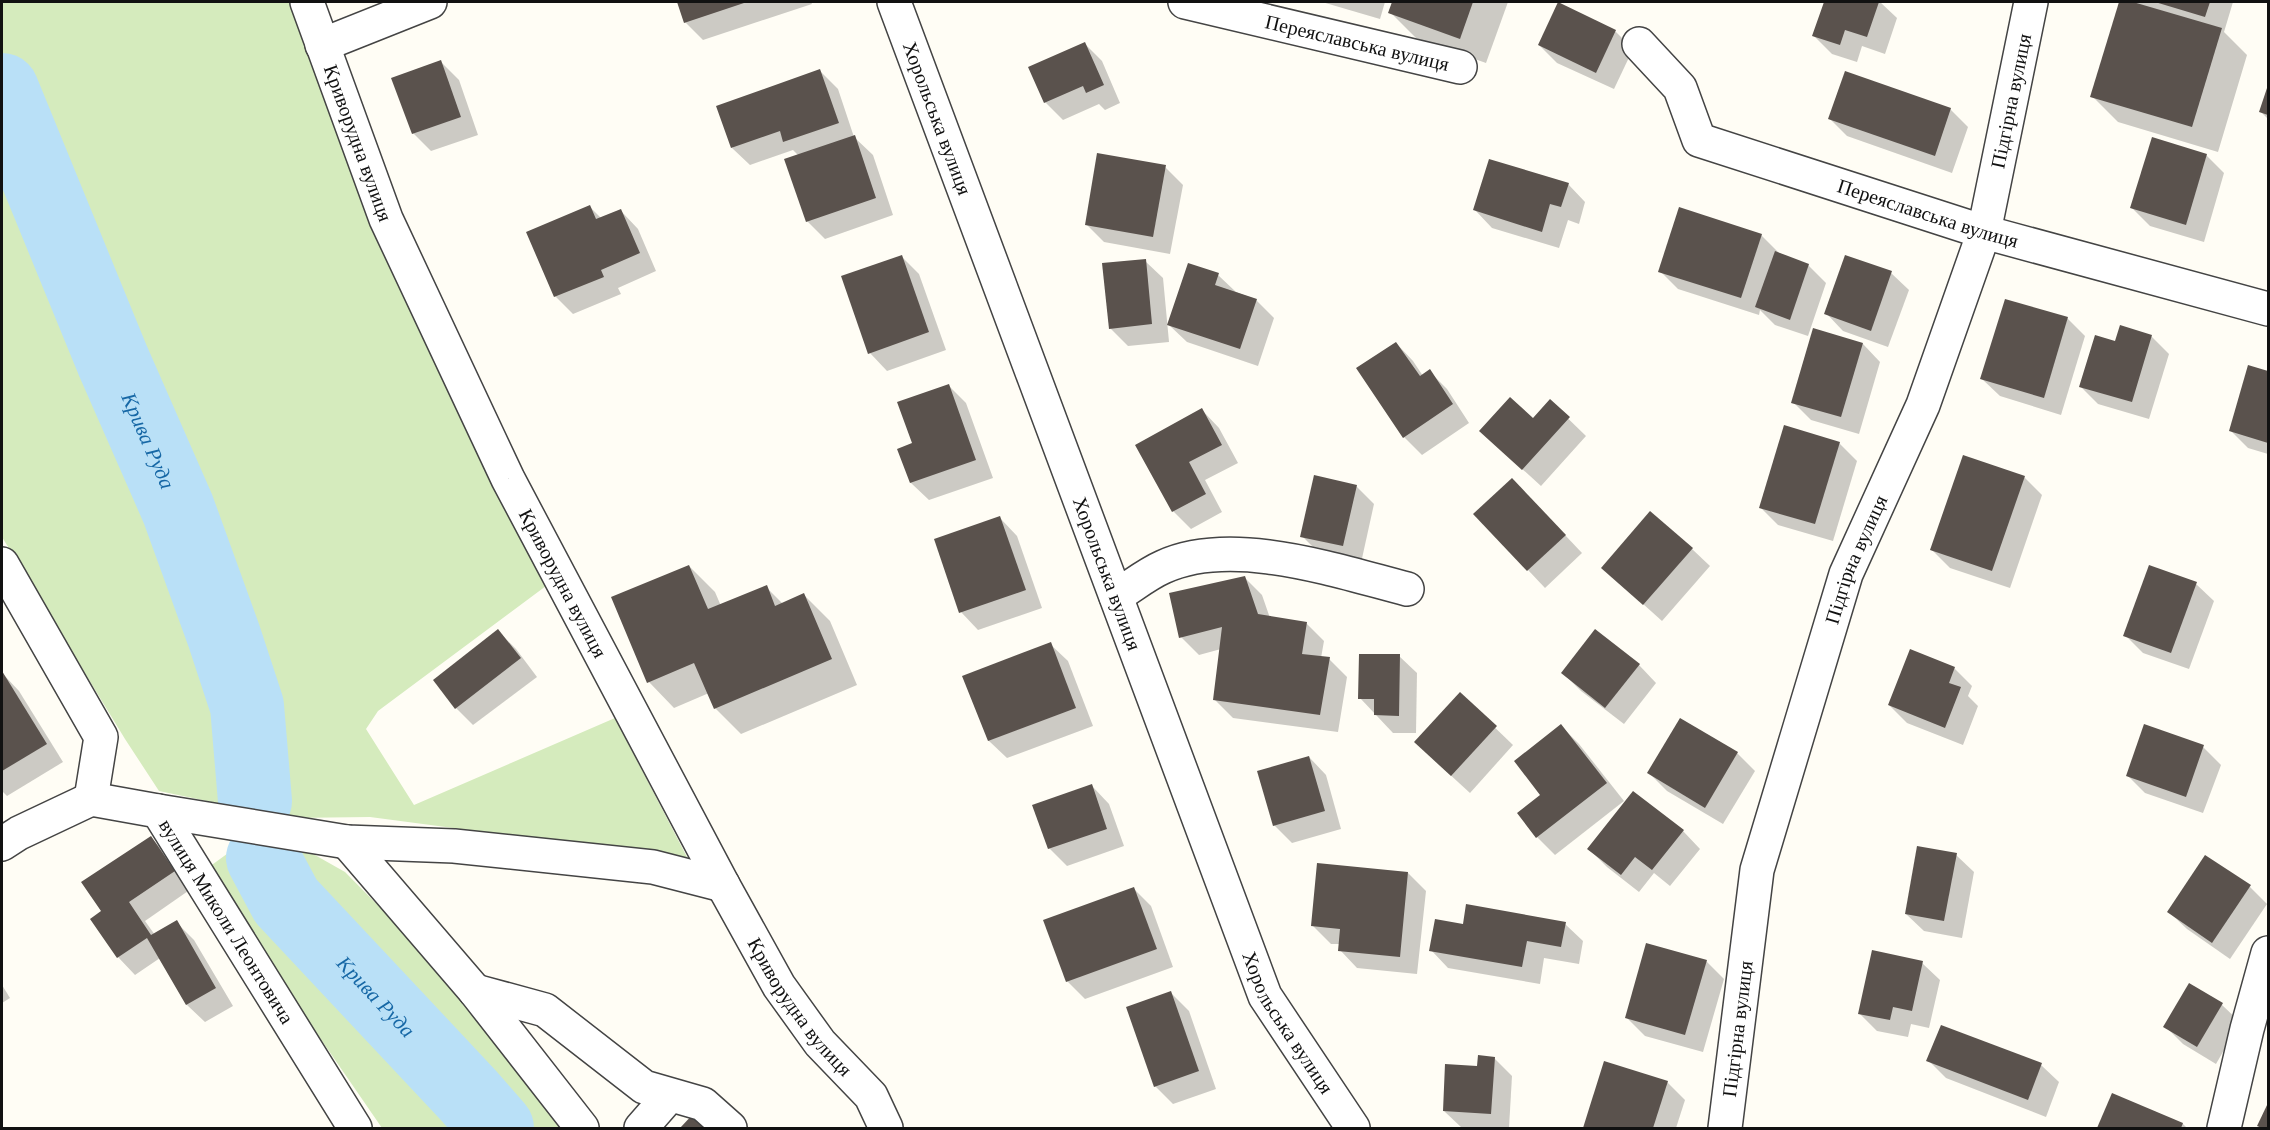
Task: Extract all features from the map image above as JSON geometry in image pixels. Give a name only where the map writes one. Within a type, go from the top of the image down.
[{"type":"street","name":"Криворудна вулиця","points":[[307,2],[386,219],[508,479],[779,986],[820,1043],[871,1096],[886,1128]]},
{"type":"street","points":[[322,45],[430,2]]},
{"type":"street","name":"Хорольська вулиця","points":[[894,2],[1265,996],[1353,1128]]},
{"type":"street","name":"Переяславська вулиця","points":[[1185,2],[1460,67]]},
{"type":"street","name":"Підгірна вулиця","points":[[1725,1128],[1757,870],[1845,574],[1923,405],[1984,232],[2031,2]]},
{"type":"street","name":"Переяславська вулиця","points":[[1639,44],[1680,88],[1699,140],[1984,232],[2268,309]]},
{"type":"street","points":[[1116,596],[1163,567],[1205,554],[1281,558],[1407,589]]},
{"type":"street","points":[[2,564],[101,737],[91,799],[19,833],[2,844]]},
{"type":"street","name":"вулиця Миколи Леонтовича","points":[[91,799],[158,811],[355,1128]]},
{"type":"street","points":[[158,811],[347,842],[454,846],[653,867],[723,885]]},
{"type":"street","points":[[347,842],[475,991],[582,1128]]},
{"type":"street","points":[[2224,1128],[2247,1029],[2268,953]]},
{"type":"street","points":[[475,991],[545,1010],[644,1087],[703,1104],[730,1128]]},
{"type":"street","points":[[641,1128],[669,1096]]},
{"type":"green space","points":[[2,2],[294,2],[406,300],[546,586],[378,711],[366,729],[414,805],[615,718],[688,859],[370,817],[289,818],[159,791],[2,537]]},
{"type":"green space","points":[[299,846],[345,872],[430,958],[566,1128],[382,1128],[269,968],[209,867],[231,851]]},
{"type":"building","points":[[677,2],[747,2],[684,23]]},
{"type":"building","points":[[1392,2],[1473,2],[1460,39],[1388,13]]},
{"type":"building","points":[[1558,2],[1616,30],[1596,73],[1538,45]]},
{"type":"building","points":[[1824,2],[1879,2],[1867,37],[1845,30],[1840,45],[1812,36]]},
{"type":"building","points":[[2119,2],[2133,2],[2222,28],[2192,127],[2090,97]]},
{"type":"building","points":[[2155,2],[2210,2],[2205,17]]},
{"type":"building","points":[[1085,42],[1104,85],[1086,93],[1083,86],[1044,103],[1028,67]]},
{"type":"building","points":[[441,60],[461,117],[412,134],[391,78]]},
{"type":"building","points":[[820,69],[839,123],[783,142],[780,131],[731,148],[716,106]]},
{"type":"building","points":[[1845,71],[1951,108],[1935,156],[1828,119]]},
{"type":"building","points":[[2268,85],[2268,115],[2259,112]]},
{"type":"building","points":[[855,135],[876,198],[806,222],[784,159]]},
{"type":"building","points":[[2152,137],[2207,154],[2186,225],[2130,208]]},
{"type":"building","points":[[1097,153],[1166,165],[1153,237],[1085,225]]},
{"type":"building","points":[[1489,159],[1569,183],[1561,207],[1550,204],[1542,232],[1473,210]]},
{"type":"building","points":[[590,205],[596,219],[621,209],[640,253],[601,270],[604,277],[554,297],[526,232]]},
{"type":"building","points":[[1679,207],[1762,234],[1741,298],[1658,272]]},
{"type":"building","points":[[1775,251],[1809,264],[1790,320],[1755,307]]},
{"type":"building","points":[[902,255],[929,332],[868,354],[841,276]]},
{"type":"building","points":[[1845,255],[1892,271],[1871,331],[1824,314]]},
{"type":"building","points":[[1146,259],[1152,324],[1109,329],[1102,263]]},
{"type":"building","points":[[1188,263],[1219,273],[1215,285],[1257,299],[1240,349],[1167,325]]},
{"type":"building","points":[[2005,299],[2068,317],[2044,398],[1980,379]]},
{"type":"building","points":[[2120,325],[2152,335],[2132,402],[2079,387],[2095,335],[2115,341]]},
{"type":"building","points":[[1813,328],[1863,343],[1841,417],[1791,403]]},
{"type":"building","points":[[1396,342],[1420,376],[1430,369],[1453,404],[1403,438],[1356,368]]},
{"type":"building","points":[[2248,365],[2268,371],[2268,443],[2229,431]]},
{"type":"building","points":[[949,384],[976,460],[910,483],[897,449],[912,443],[897,402]]},
{"type":"building","points":[[1510,397],[1533,418],[1550,399],[1570,417],[1522,470],[1479,431]]},
{"type":"building","points":[[1202,408],[1222,445],[1189,462],[1206,494],[1172,512],[1135,445]]},
{"type":"building","points":[[1784,425],[1840,442],[1815,524],[1759,508]]},
{"type":"building","points":[[1963,455],[2025,476],[1992,571],[1930,550]]},
{"type":"building","points":[[1314,475],[1357,485],[1343,546],[1300,537]]},
{"type":"building","points":[[1512,478],[1566,535],[1527,571],[1473,514]]},
{"type":"building","points":[[1650,511],[1693,548],[1643,605],[1601,568]]},
{"type":"building","points":[[1000,516],[1026,590],[959,613],[934,539]]},
{"type":"building","points":[[689,565],[708,609],[767,585],[775,606],[804,593],[832,659],[714,709],[694,663],[647,683],[611,597]]},
{"type":"building","points":[[2149,565],[2197,582],[2171,653],[2123,636]]},
{"type":"building","points":[[1245,576],[1258,614],[1307,622],[1302,654],[1330,657],[1320,715],[1213,700],[1222,627],[1179,638],[1169,593]]},
{"type":"building","points":[[498,629],[521,658],[455,709],[433,680]]},
{"type":"building","points":[[1595,629],[1640,664],[1605,708],[1561,673]]},
{"type":"building","points":[[1051,642],[1076,708],[988,741],[962,676]]},
{"type":"building","points":[[1910,649],[1955,667],[1949,683],[1961,687],[1945,728],[1888,705]]},
{"type":"building","points":[[1359,654],[1400,654],[1399,716],[1374,715],[1374,699],[1358,699]]},
{"type":"building","points":[[2,671],[47,744],[2,771]]},
{"type":"building","points":[[1460,692],[1497,726],[1451,776],[1414,742]]},
{"type":"building","points":[[1680,718],[1738,752],[1705,808],[1647,773]]},
{"type":"building","points":[[1561,724],[1607,783],[1536,838],[1517,813],[1540,795],[1514,761]]},
{"type":"building","points":[[2144,724],[2204,745],[2186,797],[2126,776]]},
{"type":"building","points":[[1309,756],[1325,811],[1273,826],[1257,771]]},
{"type":"building","points":[[1092,784],[1107,829],[1048,849],[1032,805]]},
{"type":"building","points":[[1633,791],[1684,830],[1652,870],[1635,857],[1621,875],[1587,849]]},
{"type":"building","points":[[151,836],[175,871],[129,902],[151,935],[177,920],[216,988],[186,1005],[147,938],[117,958],[90,919],[101,911],[81,882]]},
{"type":"building","points":[[1917,846],[1957,853],[1944,921],[1905,914]]},
{"type":"building","points":[[2205,855],[2251,885],[2212,943],[2167,912]]},
{"type":"building","points":[[1317,863],[1408,872],[1400,957],[1338,951],[1340,929],[1311,926]]},
{"type":"building","points":[[1134,887],[1157,949],[1066,982],[1043,920]]},
{"type":"building","points":[[1466,904],[1566,922],[1561,947],[1527,941],[1522,967],[1429,951],[1435,919],[1463,924]]},
{"type":"building","points":[[1646,943],[1707,960],[1685,1035],[1625,1018]]},
{"type":"building","points":[[1872,950],[1923,961],[1912,1011],[1893,1007],[1890,1020],[1858,1014]]},
{"type":"building","points":[[2189,983],[2223,1003],[2197,1047],[2163,1027]]},
{"type":"building","points":[[1171,991],[1199,1071],[1154,1087],[1126,1007]]},
{"type":"building","points":[[1941,1025],[2042,1063],[2028,1100],[1926,1061]]},
{"type":"building","points":[[1478,1055],[1495,1057],[1491,1114],[1443,1111],[1445,1064],[1477,1066]]},
{"type":"building","points":[[1604,1061],[1668,1081],[1653,1128],[1583,1128]]},
{"type":"building","points":[[2112,1093],[2183,1123],[2181,1128],[2097,1128]]},
{"type":"building","points":[[2268,1103],[2268,1128],[2262,1128],[2257,1126]]},
{"type":"building","points":[[696,1111],[716,1128],[680,1128]]},
{"type":"waterway","name":"Крива Руда","points":[[2,90],[113,361],[178,509],[224,636],[247,706],[255,801]]},
{"type":"waterway","name":"Крива Руда","points":[[263,858],[286,901],[497,1128]]}]
